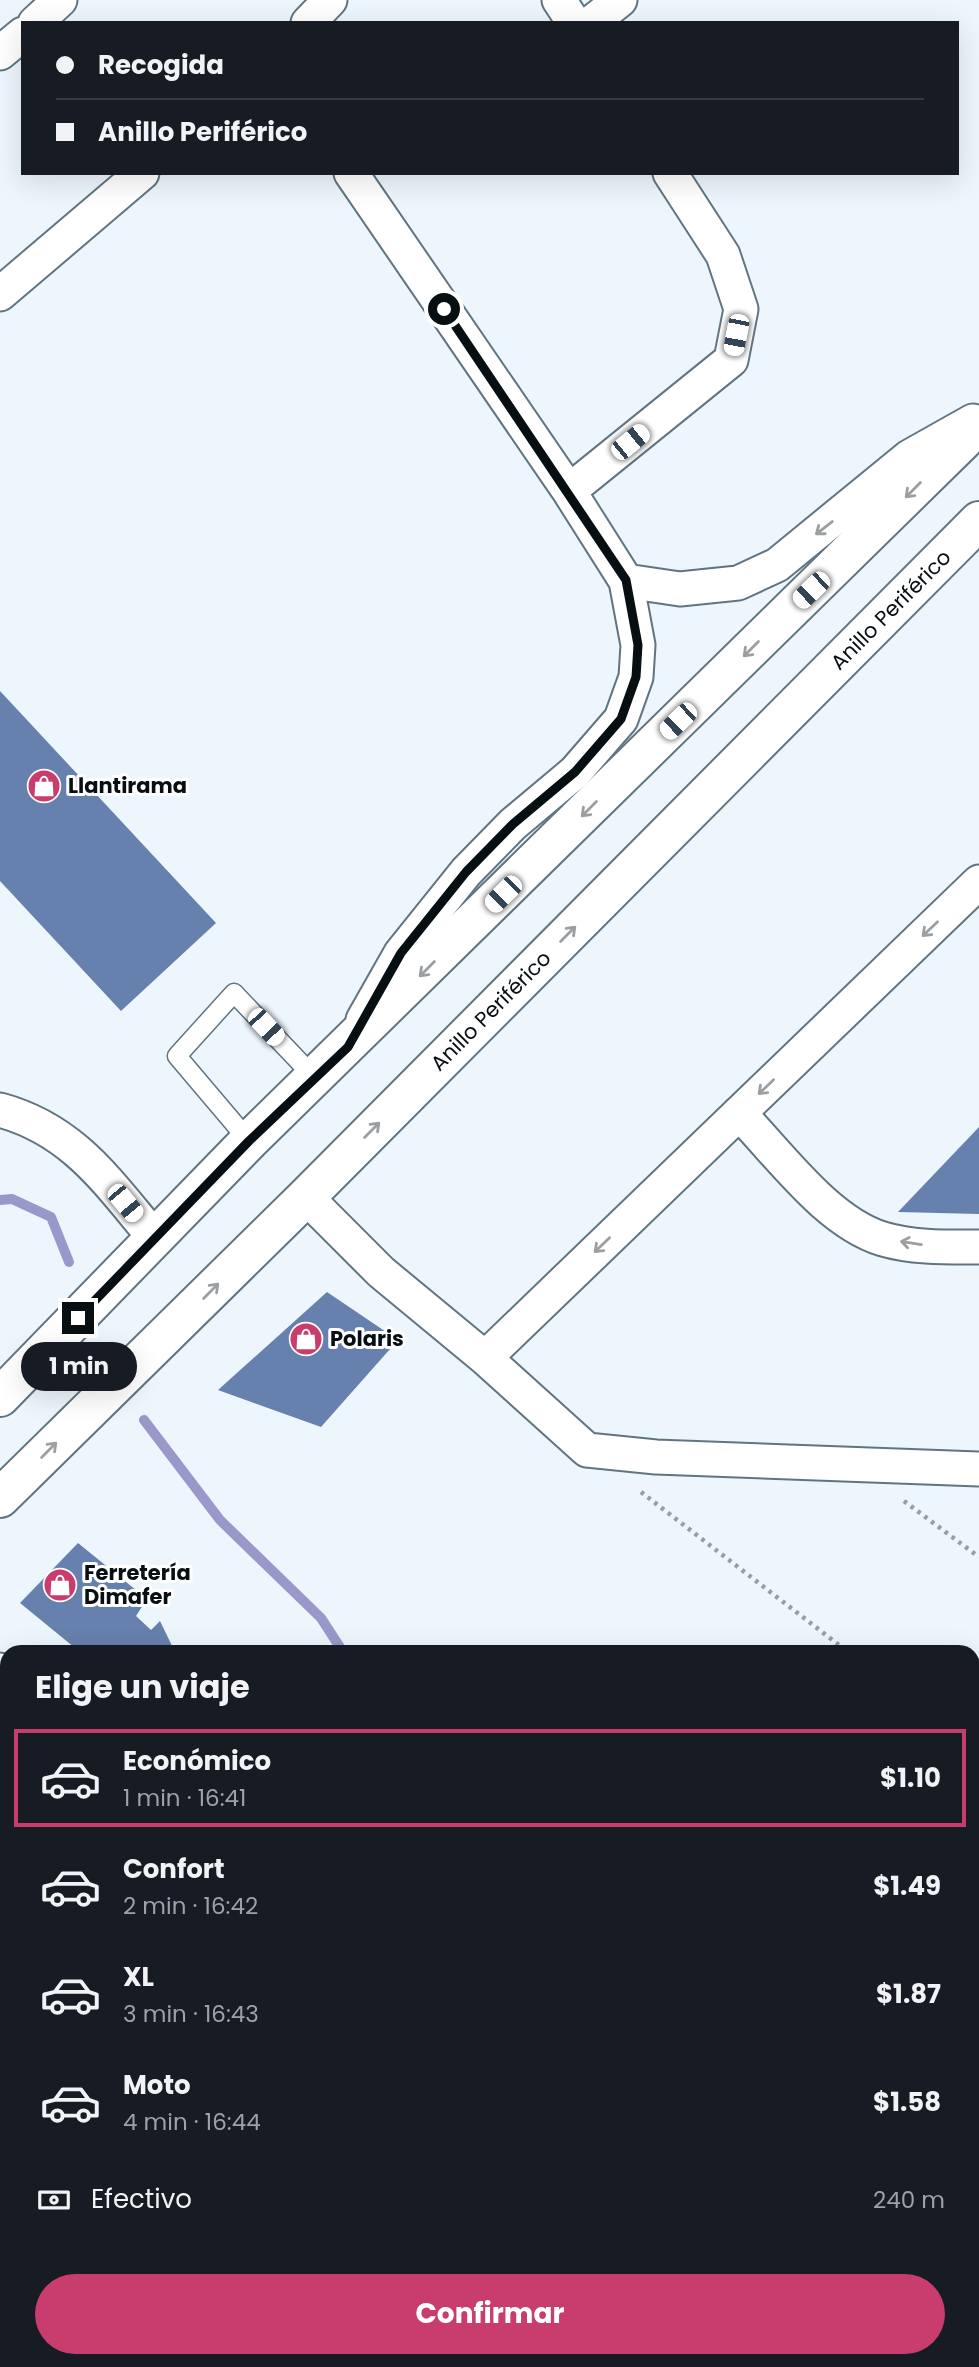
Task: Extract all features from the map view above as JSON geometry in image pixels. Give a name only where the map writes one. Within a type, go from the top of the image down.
[{"type":"highway","points":[[0,1397],[249,1141],[348,1047],[979,425]]},
{"type":"highway","name":"Anillo Periférico","points":[[0,1498],[306,1197],[979,522]]},
{"type":"street","points":[[37,21],[60,0]]},
{"type":"street","points":[[310,21],[330,0]]},
{"type":"street","points":[[559,0],[573,21]]},
{"type":"street","points":[[594,21],[620,0]]},
{"type":"street","points":[[0,53],[21,36]]},
{"type":"street","points":[[0,294],[140,175]]},
{"type":"street","points":[[348,1047],[401,953],[466,872],[513,824],[575,772],[621,719],[636,677],[638,645],[626,580],[569,491],[352,175]]},
{"type":"street","points":[[569,491],[731,360],[741,309],[723,255],[671,175]]},
{"type":"street","points":[[626,580],[701,589],[738,583],[777,565],[908,457],[979,418]]},
{"type":"street","points":[[485,1358],[979,882]]},
{"type":"street","points":[[0,1110],[22,1116],[80,1150],[155,1238]]},
{"type":"street","points":[[739,1113],[836,1215],[882,1239],[932,1247],[979,1247]]},
{"type":"street","points":[[306,1197],[381,1272],[485,1358],[587,1450],[656,1457],[979,1469]]},
{"type":"lane","points":[[249,1141],[177,1056],[234,993],[314,1077]]},
{"type":"path","points":[[855,1465],[979,1557]]},
{"type":"path","points":[[630,1483],[839,1645]]},
{"type":"building","name":"Llantirama","points":[[0,691],[216,923],[121,1011],[0,881]]},
{"type":"building","points":[[979,1127],[979,1214],[898,1212]]},
{"type":"building","points":[[327,1292],[398,1340],[321,1427],[218,1390]]},
{"type":"building","points":[[78,1543],[147,1599],[136,1616],[151,1630],[160,1621],[172,1645],[71,1645],[20,1603]]},
{"type":"waterway","points":[[0,1200],[12,1199],[51,1217],[69,1262]]},
{"type":"waterway","points":[[144,1420],[220,1520],[321,1618],[338,1645]]},
{"type":"place","name":"Llantirama","points":[[44,786]]},
{"type":"place","name":"Polaris","points":[[306,1339]]},
{"type":"place","name":"Ferretería Dimafer","points":[[60,1585]]},
{"type":"route","points":[[78,1318],[249,1141],[348,1047],[401,953],[466,872],[513,824],[575,772],[621,719],[636,677],[638,645],[635,613],[626,580],[569,491],[444,309]]}]
